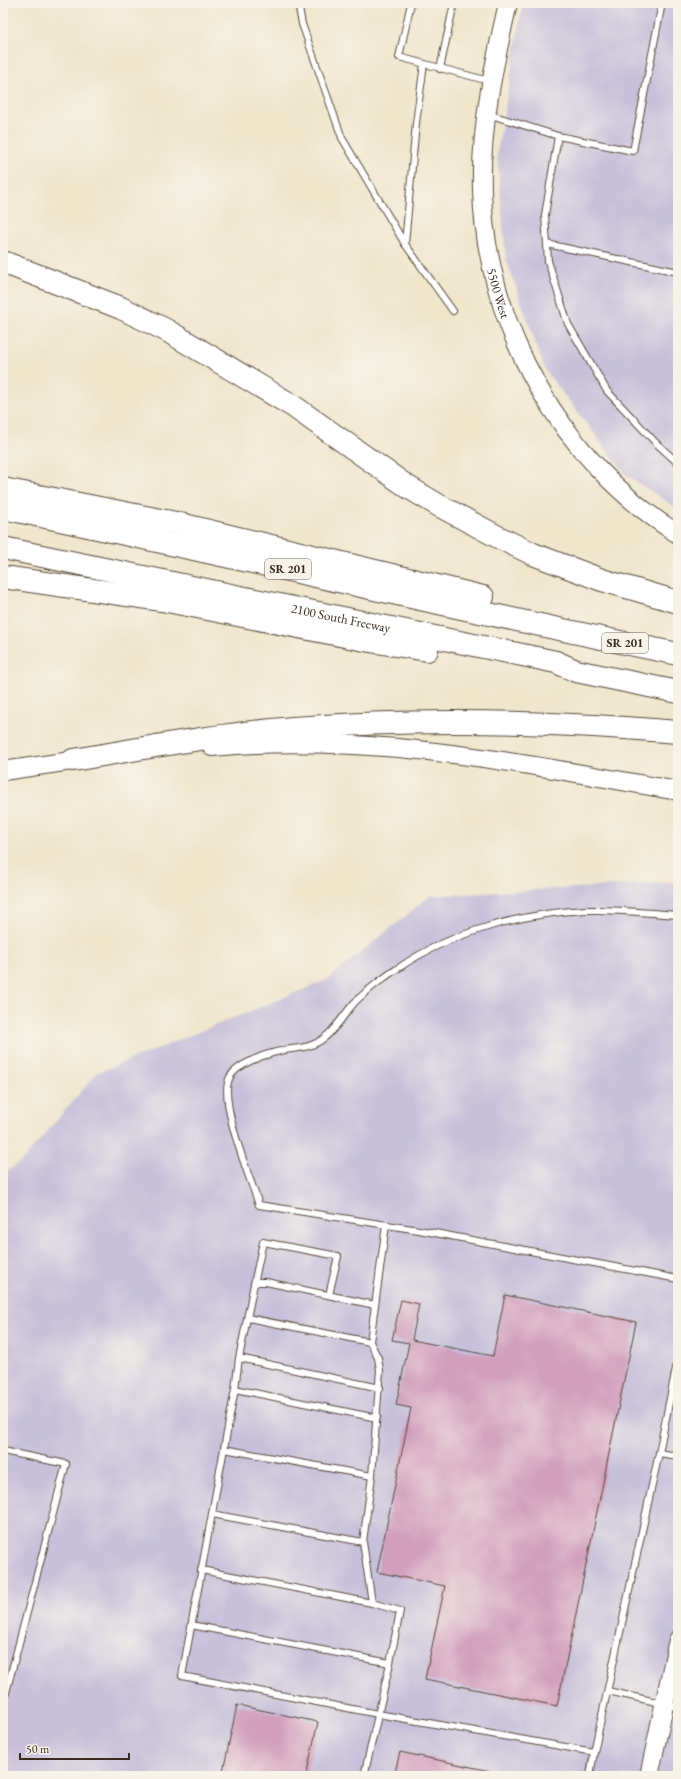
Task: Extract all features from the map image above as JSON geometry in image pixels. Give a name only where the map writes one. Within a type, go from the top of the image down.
[{"type":"highway","points":[[3,262],[121,308],[166,330],[293,406],[408,487],[500,538],[533,554],[602,580],[678,602]]},
{"type":"highway","points":[[3,489],[176,523],[519,605],[572,633]]},
{"type":"highway","name":"SR 201","points":[[3,508],[180,545],[572,633],[678,654]]},
{"type":"highway","name":"2100 South Freeway","points":[[3,548],[556,662],[576,671],[678,692]]},
{"type":"highway","points":[[3,577],[162,600],[378,642],[576,671]]},
{"type":"highway","points":[[72,760],[236,734],[348,725],[517,723],[582,725],[678,732]]},
{"type":"street","name":"5500 West","points":[[508,3],[491,81],[486,114],[482,191],[486,242],[494,280],[510,329],[535,383],[566,430],[598,468],[632,500],[672,531]]},
{"type":"street","points":[[3,771],[72,760],[233,745],[282,744],[373,746],[460,755],[678,791]]},
{"type":"street","points":[[649,1776],[671,1705],[678,1640]]},
{"type":"lane","points":[[298,3],[302,24],[342,138],[405,244],[453,311]]},
{"type":"lane","points":[[410,3],[399,57],[440,69],[491,81]]},
{"type":"lane","points":[[440,69],[454,3]]},
{"type":"lane","points":[[486,114],[558,136],[633,151],[662,3]]},
{"type":"lane","points":[[405,244],[416,123],[424,64]]},
{"type":"lane","points":[[558,136],[545,215],[548,261],[568,324],[604,388],[656,443],[678,463]]},
{"type":"lane","points":[[547,244],[678,272]]},
{"type":"lane","points":[[678,915],[587,910],[517,918],[440,943],[400,966],[356,1001],[324,1038],[304,1048],[277,1052],[239,1067],[229,1078],[227,1092],[228,1112],[259,1205],[386,1225],[678,1279]]},
{"type":"lane","points":[[372,1603],[363,1542],[372,1476],[380,1388],[380,1370],[378,1358],[370,1342],[386,1225]]},
{"type":"lane","points":[[329,1295],[338,1256],[263,1242],[239,1358],[235,1389],[182,1676],[378,1714],[594,1752]]},
{"type":"lane","points":[[254,1284],[258,1282],[266,1282],[374,1305]]},
{"type":"lane","points":[[248,1318],[370,1342]]},
{"type":"lane","points":[[239,1358],[380,1388]]},
{"type":"lane","points":[[590,1776],[678,1358]]},
{"type":"lane","points":[[235,1389],[377,1418]]},
{"type":"lane","points":[[224,1449],[372,1476]]},
{"type":"lane","points":[[3,1451],[66,1464],[3,1704]]},
{"type":"lane","points":[[659,1453],[678,1456]]},
{"type":"lane","points":[[212,1514],[363,1542]]},
{"type":"lane","points":[[201,1570],[372,1603],[400,1611],[390,1663],[364,1776]]},
{"type":"lane","points":[[191,1626],[390,1663]]},
{"type":"lane","points":[[608,1691],[671,1705]]},
{"type":"shaded area","points":[[523,3],[678,3],[678,509],[626,475],[545,370],[506,259],[497,154]]},
{"type":"shaded area","points":[[678,882],[678,1776],[3,1776],[3,1173],[21,1162],[97,1073],[327,980],[430,896]]},
{"type":"building","points":[[505,1295],[636,1322],[557,1706],[425,1679],[445,1586],[377,1572],[411,1408],[396,1405],[409,1343],[392,1340],[401,1300],[419,1304],[412,1340],[493,1356]]},
{"type":"building","points":[[237,1705],[318,1722],[306,1776],[222,1776]]},
{"type":"building","points":[[400,1752],[490,1771],[489,1776],[394,1776]]}]
